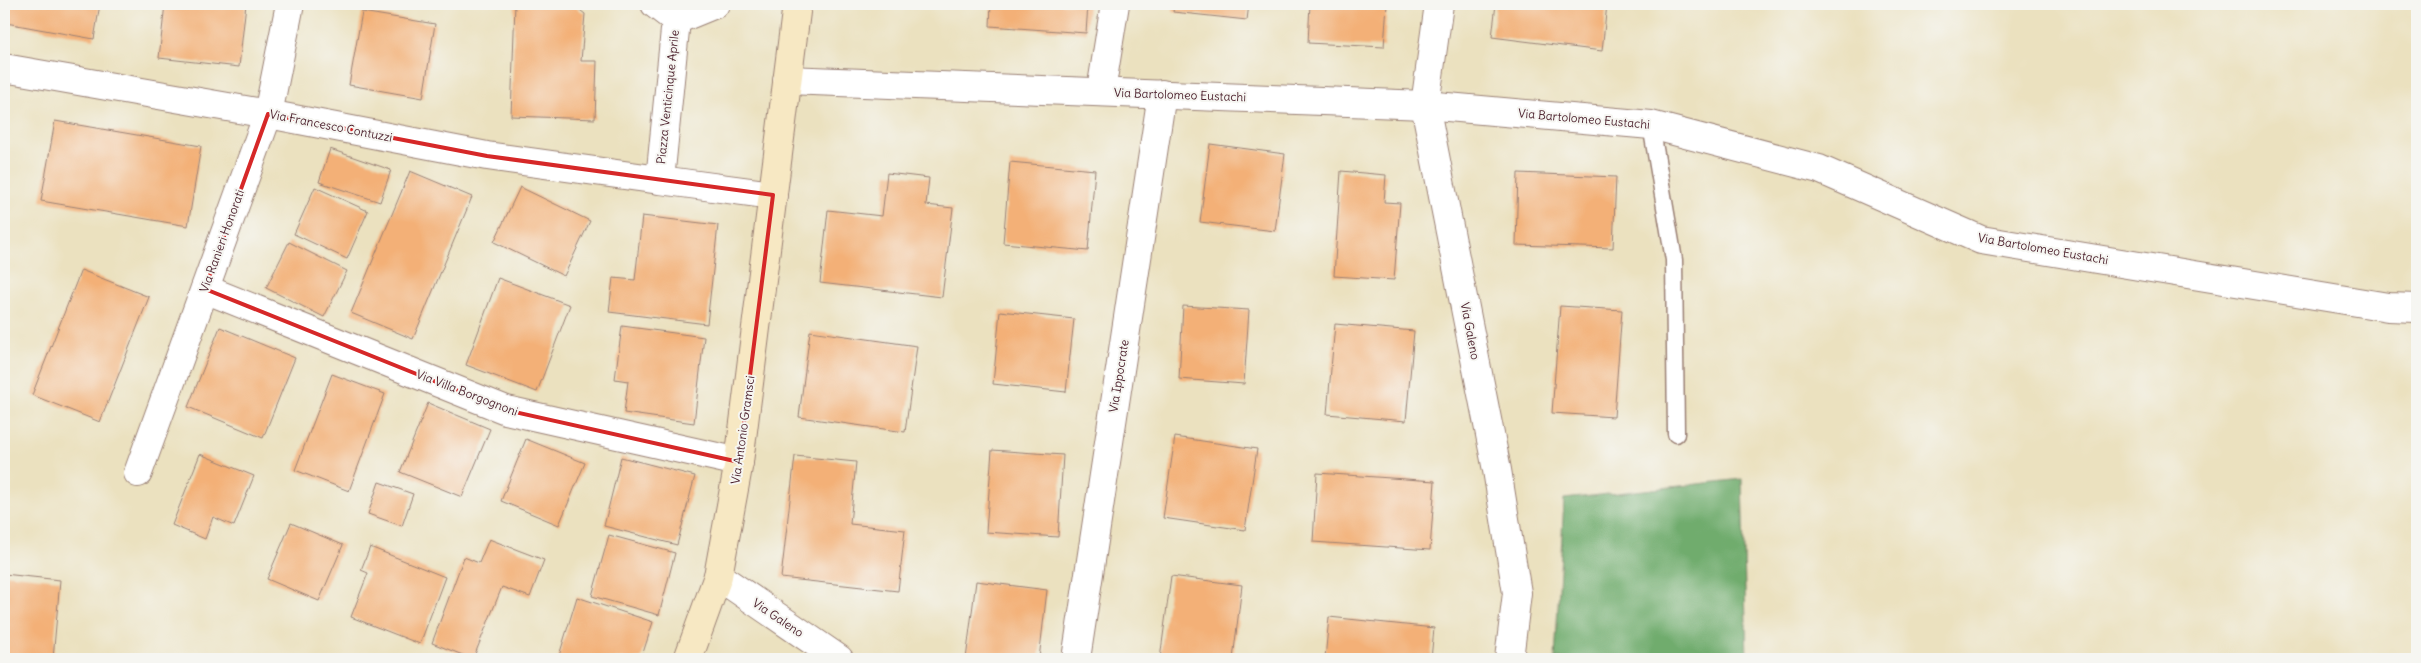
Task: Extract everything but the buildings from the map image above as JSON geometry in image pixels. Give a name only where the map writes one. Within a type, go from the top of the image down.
[{"type":"street","name":"Via Ranieri Honorati","points":[[138,473],[268,114],[290,4]]},
{"type":"street","name":"Piazza Venticinque Aprile","points":[[715,4],[665,12],[660,180],[773,195]]},
{"type":"street","points":[[773,195],[797,4]]},
{"type":"street","points":[[1102,92],[1115,4]]},
{"type":"street","name":"Via Galeno","points":[[1439,4],[1425,105],[1497,470],[1517,593],[1508,659]]},
{"type":"street","name":"Via Francesco Contuzzi","points":[[4,68],[268,114],[487,156],[660,180]]},
{"type":"street","name":"Via Bartolomeo Eustachi","points":[[787,80],[1425,105],[1651,125],[1820,169],[1981,240],[2388,307],[2417,308]]},
{"type":"street","name":"Via Ippocrate","points":[[1076,659],[1162,94]]},
{"type":"street","name":"Via Antonio Gramsci","points":[[688,659],[718,576],[740,462],[773,195]]},
{"type":"street","name":"Via Villa Borgognoni","points":[[205,289],[506,410],[740,462]]},
{"type":"street","name":"Via Galeno","points":[[718,576],[839,659]]},
{"type":"lane","points":[[1651,125],[1674,260],[1676,434]]},
{"type":"highlighted area","points":[[268,114],[487,156],[773,195],[739,462],[506,410],[205,289]]},
{"type":"green space","points":[[1742,479],[1747,659],[1555,659],[1564,499]]}]
